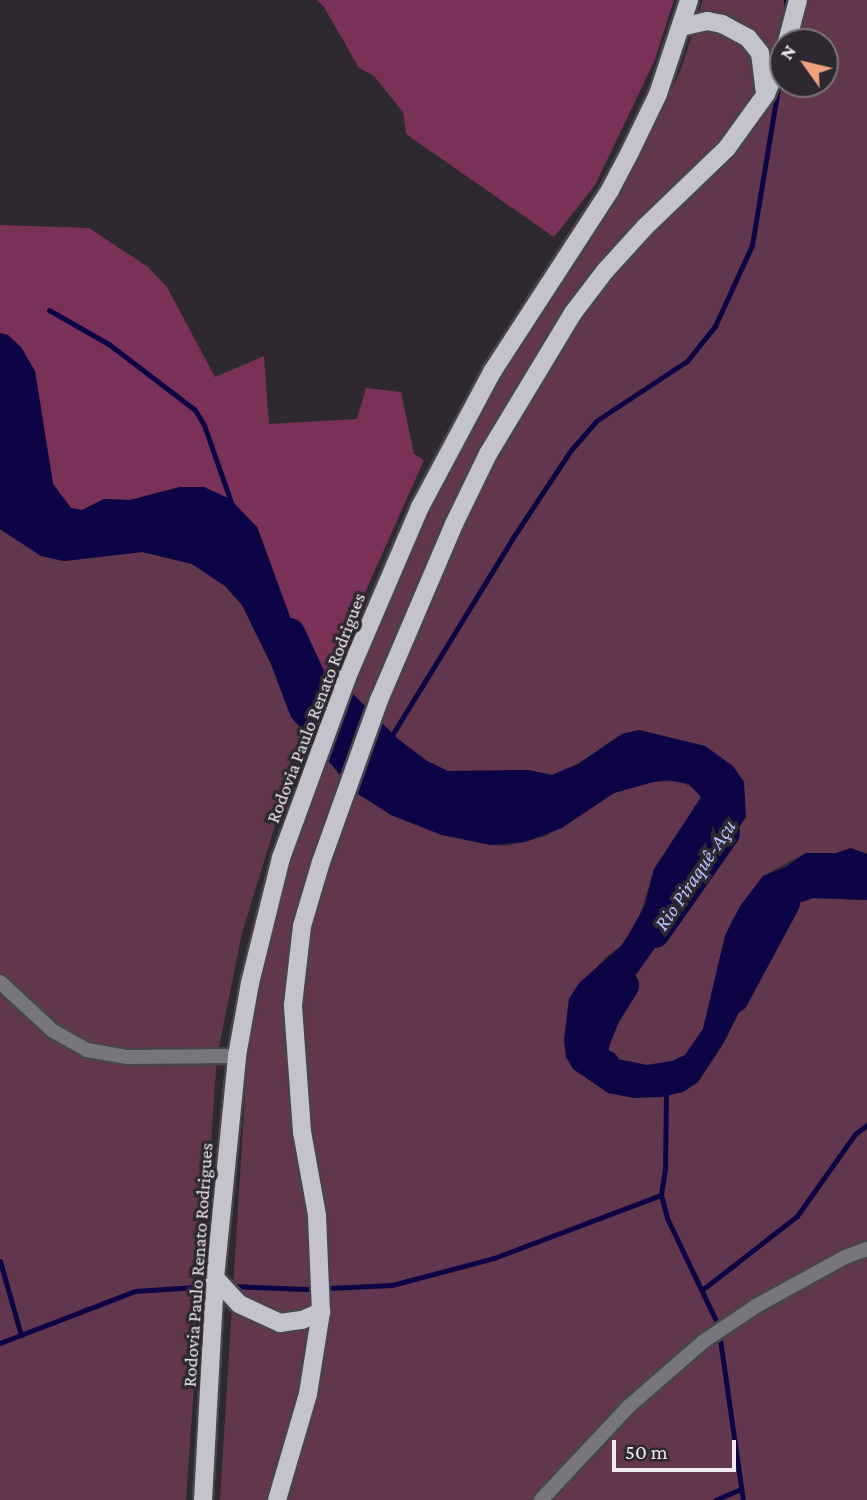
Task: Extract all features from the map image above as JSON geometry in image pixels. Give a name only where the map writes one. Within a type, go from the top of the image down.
[{"type":"main road","name":"Rodovia Paulo Renato Rodrigues","points":[[202,1500],[215,1278],[237,1056],[266,915],[281,858],[348,675],[420,507],[451,445],[527,314],[610,190],[658,94],[689,0]]},
{"type":"main road","points":[[791,28],[798,0]]},
{"type":"main road","points":[[681,27],[707,21],[722,24],[748,38],[760,53],[766,94]]},
{"type":"main road","points":[[277,1500],[303,1418],[321,1312],[317,1215],[302,1132],[293,1005],[302,926],[341,806],[379,700],[460,512],[488,454],[551,346],[605,271],[645,227],[727,148],[769,87]]},
{"type":"main road","points":[[215,1278],[239,1304],[280,1323],[302,1320],[321,1312]]},
{"type":"street","points":[[0,982],[52,1031],[87,1051],[127,1057],[237,1056]]},
{"type":"street","points":[[541,1500],[628,1406],[704,1341],[756,1306],[845,1257],[867,1249]]},
{"type":"shaded area","points":[[317,0],[674,0],[654,62],[595,185],[554,237],[406,134],[403,112],[374,76],[359,68],[324,7]]},
{"type":"shaded area","points":[[703,0],[867,0],[867,854],[851,848],[836,853],[806,853],[763,876],[732,920],[725,936],[703,1029],[685,1055],[672,1061],[647,1065],[607,1057],[599,1043],[598,1029],[664,935],[685,880],[693,869],[725,848],[705,746],[639,730],[622,734],[578,764],[552,775],[528,770],[448,771],[427,761],[398,739],[351,692],[459,448],[566,266],[618,199],[680,72]]},
{"type":"shaded area","points":[[0,225],[89,228],[148,267],[167,287],[215,377],[264,356],[269,424],[357,419],[366,388],[401,392],[414,454],[424,460],[319,696],[257,526],[180,487],[130,500],[104,499],[82,510],[71,508],[53,484],[35,371],[8,335],[0,333]]},
{"type":"shaded area","points":[[0,333],[8,335],[21,347],[35,371],[53,484],[71,508],[82,510],[104,499],[130,500],[180,487],[204,487],[230,499],[257,527],[319,696],[304,732],[291,717],[271,664],[242,605],[225,586],[192,564],[143,552],[64,561],[41,556],[0,529]]},
{"type":"shaded area","points":[[0,529],[41,556],[64,561],[142,552],[192,564],[225,586],[242,605],[271,665],[291,717],[304,732],[242,933],[217,1057],[186,1500],[0,1500]]},
{"type":"shaded area","points":[[351,692],[398,739],[427,761],[448,771],[528,770],[552,775],[578,764],[622,734],[639,730],[705,746],[733,766],[744,782],[746,817],[725,848],[693,869],[685,880],[664,935],[602,1022],[599,1043],[607,1057],[647,1065],[672,1061],[685,1055],[703,1029],[725,936],[740,906],[763,876],[786,867],[806,853],[836,853],[851,848],[867,854],[867,900],[813,898],[787,907],[762,943],[753,963],[746,998],[724,1042],[698,1082],[683,1092],[661,1097],[634,1098],[608,1093],[573,1069],[566,1057],[564,1040],[569,999],[579,983],[621,946],[629,934],[645,905],[654,869],[701,797],[689,784],[667,780],[653,782],[614,793],[562,828],[525,842],[491,845],[442,835],[391,815],[358,794],[324,756]]},
{"type":"shaded area","points":[[324,756],[347,784],[391,815],[442,835],[491,845],[507,846],[546,836],[614,793],[653,782],[680,781],[696,790],[701,797],[698,804],[654,869],[639,918],[621,946],[606,957],[569,999],[564,1040],[566,1057],[698,1082],[724,1043],[746,998],[753,963],[762,943],[787,907],[813,898],[867,900],[867,1500],[220,1500],[247,1063],[263,964],[288,867]]},
{"type":"waterway","points":[[786,0],[787,14]]},
{"type":"waterway","points":[[389,740],[512,539],[571,450],[596,421],[687,361],[715,326],[752,245],[776,98]]},
{"type":"waterway","points":[[49,310],[110,345],[195,410],[204,425],[232,505]]},
{"type":"waterway","name":"Rio Piraquê-Açu","points":[[290,633],[317,691],[355,735]]},
{"type":"waterway","name":"Rio Piraquê-Açu","points":[[655,933],[725,833]]},
{"type":"waterway","name":"Rio Piraquê-Açu","points":[[734,998],[785,903]]},
{"type":"waterway","name":"Rio Piraquê-Açu","points":[[605,1065],[597,1062],[593,1054],[595,1041],[605,1016],[624,985]]},
{"type":"waterway","points":[[666,1092],[665,1169],[661,1195],[667,1218],[718,1325],[743,1500]]},
{"type":"waterway","points":[[702,1290],[797,1216],[855,1134],[867,1125]]},
{"type":"waterway","points":[[231,1286],[307,1289],[392,1285],[494,1258],[661,1195]]},
{"type":"waterway","points":[[0,1261],[21,1335]]},
{"type":"waterway","points":[[0,1343],[135,1291],[211,1286]]},
{"type":"waterway","points":[[715,1500],[739,1490]]}]
